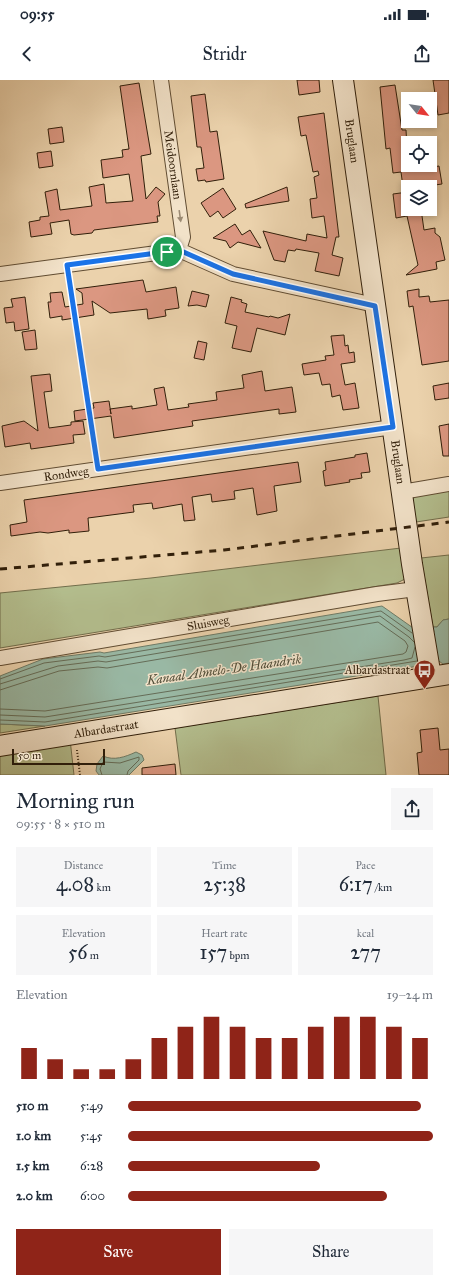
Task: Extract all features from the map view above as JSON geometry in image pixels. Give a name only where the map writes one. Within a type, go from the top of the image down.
[{"type":"street","name":"Meidoornlaan","points":[[161,80],[183,237],[179,250]]},
{"type":"street","name":"Bruglaan","points":[[343,80],[416,589],[425,643],[440,676]]},
{"type":"street","points":[[0,274],[179,250],[233,274],[375,306]]},
{"type":"street","name":"Rondweg","points":[[0,483],[393,427]]},
{"type":"street","points":[[402,492],[449,484]]},
{"type":"street","name":"Sluisweg","points":[[0,658],[377,594],[416,589]]},
{"type":"street","name":"Albardastraat","points":[[0,746],[440,676]]},
{"type":"path","points":[[67,265],[98,469]]},
{"type":"path","points":[[76,734],[80,775]]},
{"type":"shaded area","points":[[449,489],[449,517],[416,522],[411,494]]},
{"type":"shaded area","points":[[401,548],[405,579],[397,583],[0,648],[0,593],[151,578]]},
{"type":"shaded area","points":[[449,555],[449,619],[443,620],[437,627],[433,627],[421,558]]},
{"type":"shaded area","points":[[378,696],[386,775],[181,775],[175,728]]},
{"type":"shaded area","points":[[0,724],[45,726],[0,733]]},
{"type":"shaded area","points":[[70,739],[74,775],[0,775],[0,751]]},
{"type":"water","name":"Kanaal Almelo-De Haandrik","points":[[382,606],[416,630],[419,635],[434,632],[433,627],[437,627],[443,620],[449,619],[449,663],[443,664],[436,659],[422,661],[419,666],[45,726],[0,724],[0,676],[43,659],[100,652],[104,653]]},
{"type":"water","points":[[136,752],[142,755],[144,760],[129,775],[99,775],[96,771],[97,764],[103,756],[120,758]]},
{"type":"building","points":[[297,80],[319,80],[320,92],[299,95]]},
{"type":"building","points":[[433,80],[449,80],[449,113],[438,115],[437,92],[435,92]]},
{"type":"building","points":[[139,83],[151,154],[141,156],[146,199],[156,187],[165,194],[158,202],[160,216],[157,216],[158,222],[94,230],[92,233],[74,235],[71,234],[69,220],[50,223],[52,234],[31,237],[29,222],[40,220],[40,217],[49,216],[45,192],[57,189],[60,210],[92,206],[89,187],[104,184],[106,203],[133,201],[129,174],[103,178],[101,160],[123,157],[122,150],[129,149],[120,86]]},
{"type":"building","points":[[395,85],[401,128],[402,130],[406,130],[406,136],[401,136],[401,172],[393,173],[390,148],[386,149],[380,87]]},
{"type":"building","points":[[205,94],[210,132],[217,131],[224,179],[206,182],[205,180],[198,181],[196,169],[204,168],[201,147],[197,147],[191,96]]},
{"type":"building","points":[[324,113],[339,237],[336,237],[332,255],[343,258],[339,276],[315,271],[319,253],[296,249],[295,251],[288,250],[285,262],[274,260],[263,231],[306,241],[307,234],[327,238],[324,216],[312,218],[310,199],[317,198],[314,177],[319,175],[318,171],[313,172],[306,135],[301,136],[298,117]]},
{"type":"building","points":[[62,127],[64,142],[50,144],[48,129]]},
{"type":"building","points":[[51,151],[53,166],[39,168],[37,153]]},
{"type":"building","points":[[437,166],[439,166],[442,184],[437,185],[437,180],[402,180],[401,172],[437,172]]},
{"type":"building","points":[[287,187],[289,201],[246,208],[245,204]]},
{"type":"building","points":[[223,188],[236,209],[223,218],[218,211],[210,217],[201,203]]},
{"type":"building","points":[[401,193],[401,216],[407,216],[396,218],[393,194]]},
{"type":"building","points":[[407,216],[422,216],[424,230],[435,228],[435,233],[440,237],[445,260],[436,262],[437,269],[406,275],[418,265]]},
{"type":"building","points":[[235,224],[242,235],[250,230],[261,248],[238,242],[230,248],[226,241],[213,238]]},
{"type":"building","points":[[143,280],[146,292],[176,287],[179,308],[165,310],[166,316],[148,319],[147,309],[110,313],[92,301],[94,315],[62,320],[62,316],[50,318],[48,302],[51,302],[50,293],[62,292],[65,307],[83,304],[82,293],[76,289]]},
{"type":"building","points":[[419,289],[419,297],[429,296],[430,302],[449,300],[449,361],[422,365],[413,306],[409,307],[407,291]]},
{"type":"building","points":[[192,291],[209,295],[206,307],[197,305],[188,306]]},
{"type":"building","points":[[25,297],[29,329],[15,331],[14,322],[6,323],[4,308],[13,307],[11,299]]},
{"type":"building","points":[[231,297],[242,300],[241,302],[247,304],[245,312],[278,318],[290,314],[285,335],[257,328],[251,352],[232,348],[237,326],[225,323]]},
{"type":"building","points":[[35,330],[37,349],[25,350],[22,332]]},
{"type":"building","points":[[344,335],[345,346],[348,345],[349,353],[354,352],[355,362],[341,364],[345,385],[355,383],[359,408],[343,410],[340,395],[332,397],[330,384],[322,385],[319,373],[304,375],[302,364],[326,360],[325,356],[334,355],[331,336]]},
{"type":"building","points":[[198,341],[207,343],[204,360],[194,358]]},
{"type":"building","points":[[262,371],[265,391],[292,387],[296,412],[279,414],[279,409],[192,421],[193,426],[114,438],[111,416],[75,421],[74,411],[94,408],[93,403],[109,401],[110,409],[132,406],[132,409],[157,405],[154,389],[164,387],[168,410],[189,407],[188,404],[217,400],[216,392],[244,388],[242,375]]},
{"type":"building","points":[[50,374],[52,391],[44,392],[49,428],[71,425],[71,422],[83,421],[85,434],[73,435],[74,443],[31,449],[30,443],[5,447],[2,426],[24,421],[38,431],[31,376]]},
{"type":"building","points":[[449,383],[449,398],[435,400],[433,386]]},
{"type":"building","points":[[449,424],[449,456],[443,456],[439,426]]},
{"type":"building","points":[[367,453],[370,472],[361,473],[362,478],[349,480],[350,482],[325,486],[323,471],[326,470],[325,462],[355,457],[355,455]]},
{"type":"building","points":[[298,462],[301,482],[274,486],[277,511],[257,515],[253,488],[234,491],[235,499],[212,502],[211,494],[192,497],[195,520],[184,521],[182,504],[153,509],[152,503],[133,505],[134,512],[88,518],[89,531],[69,533],[69,530],[11,536],[10,525],[27,522],[24,500]]},
{"type":"building","points":[[438,728],[440,750],[449,749],[449,775],[419,775],[417,753],[422,752],[420,730]]},
{"type":"building","points":[[175,764],[176,775],[142,775],[142,768]]},
{"type":"railway","points":[[0,569],[224,550],[449,522]]},
{"type":"place","name":"Albardastraat","points":[[425,690]]},
{"type":"route","points":[[179,250],[233,274],[375,306],[393,427],[98,469],[67,265],[167,252],[179,250]]}]
